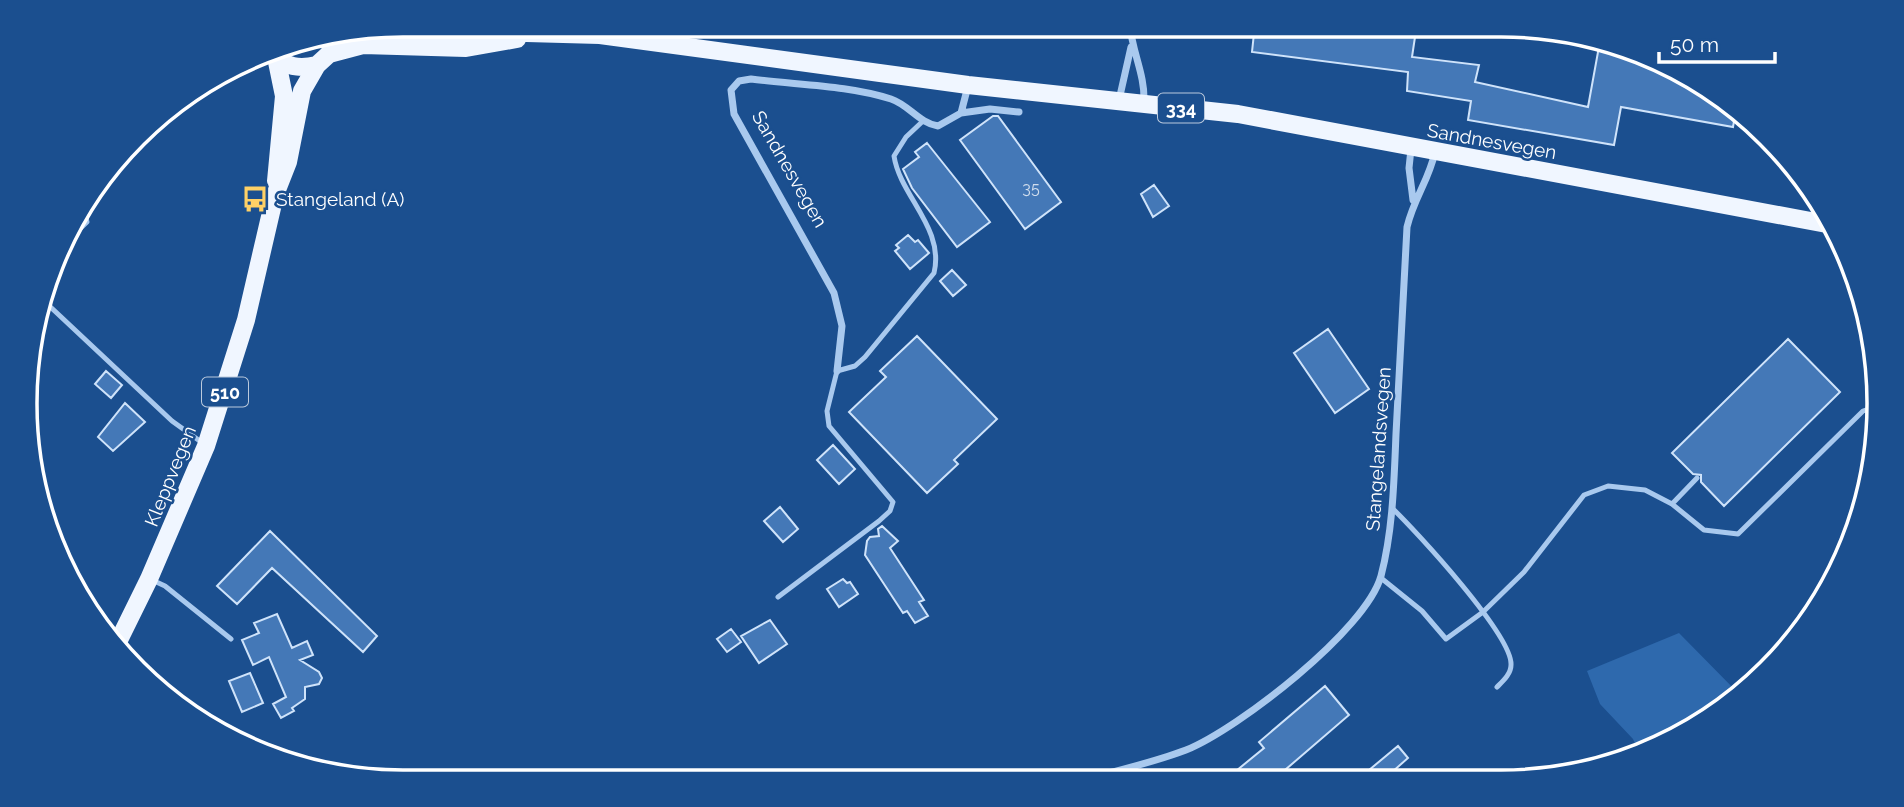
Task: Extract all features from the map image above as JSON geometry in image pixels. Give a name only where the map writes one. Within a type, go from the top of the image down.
[{"type":"main road","name":"Sandnesvegen","points":[[323,59],[363,45],[466,48],[526,37]]},
{"type":"main road","name":"Sandnesvegen","points":[[608,37],[968,85],[1238,114],[1819,221]]},
{"type":"main road","name":"Kleppvegen","points":[[275,195],[288,162],[302,92],[331,44]]},
{"type":"main road","name":"Kleppvegen","points":[[281,58],[295,67],[323,59]]},
{"type":"main road","name":"Kleppvegen","points":[[121,636],[149,579],[206,446],[246,320],[275,195],[284,96],[276,60]]},
{"type":"main road","name":"334","points":[[1808,218],[1817,218]]},
{"type":"street","points":[[1131,37],[1131,46],[1144,80],[1144,104]]},
{"type":"street","points":[[1119,101],[1122,77],[1131,46]]},
{"type":"street","name":"Sandnesvegen","points":[[837,371],[842,326],[834,293],[734,114],[731,90],[739,81],[751,79],[877,96],[902,104],[923,121]]},
{"type":"street","points":[[961,113],[968,85]]},
{"type":"street","points":[[923,121],[944,125],[961,113],[990,109],[1019,112]]},
{"type":"street","name":"Stangelandsvegen","points":[[1114,770],[1188,749],[1222,731],[1292,680],[1357,619],[1381,578],[1392,508],[1407,228],[1413,200],[1409,168],[1411,147]]},
{"type":"street","name":"Stangelandsvegen","points":[[1413,200],[1431,172],[1435,152]]},
{"type":"lane","points":[[656,43],[658,37]]},
{"type":"lane","points":[[778,597],[879,521],[890,511],[893,502],[828,426],[827,411],[837,371],[855,366],[865,358],[934,273],[934,250],[927,222],[897,176],[894,156],[906,137],[923,121]]},
{"type":"lane","points":[[50,306],[172,421],[206,446]]},
{"type":"lane","points":[[1381,578],[1422,611],[1447,639],[1483,612],[1524,572],[1584,495],[1608,486],[1646,490],[1672,504],[1704,530],[1738,534],[1867,410]]},
{"type":"lane","points":[[1672,504],[1697,478]]},
{"type":"lane","points":[[1392,508],[1483,612],[1503,640],[1511,664],[1507,675],[1497,687]]},
{"type":"lane","points":[[149,579],[165,586],[231,639]]},
{"type":"shaded area","points":[[1679,633],[1732,687],[1684,721],[1635,744],[1600,704],[1587,671]]},
{"type":"building","points":[[1254,37],[1415,37],[1412,57],[1479,65],[1475,82],[1588,107],[1598,50],[1641,65],[1684,86],[1734,121],[1733,127],[1621,107],[1614,145],[1468,120],[1471,101],[1407,91],[1408,72],[1252,52]]},
{"type":"building","points":[[993,116],[998,116],[1061,202],[1025,229],[960,140]]},
{"type":"building","points":[[927,143],[990,222],[957,247],[912,188],[903,169],[919,157],[915,152]]},
{"type":"building","points":[[1154,185],[1169,206],[1153,217],[1141,194]]},
{"type":"building","points":[[908,235],[915,242],[918,240],[929,253],[910,269],[895,251],[899,248],[896,245]]},
{"type":"building","points":[[952,270],[966,285],[953,296],[940,281]]},
{"type":"building","points":[[1328,329],[1369,389],[1335,413],[1294,353]]},
{"type":"building","points":[[917,336],[997,419],[954,460],[958,464],[927,493],[849,412],[886,377],[880,371]]},
{"type":"building","points":[[1788,339],[1840,392],[1724,506],[1701,482],[1701,475],[1693,474],[1672,453]]},
{"type":"building","points":[[106,371],[122,385],[111,398],[95,384]]},
{"type":"building","points":[[125,403],[145,422],[113,451],[98,437]]},
{"type":"building","points":[[833,445],[855,469],[839,484],[817,460]]},
{"type":"building","points":[[780,507],[798,529],[783,542],[764,521]]},
{"type":"building","points":[[882,526],[898,541],[890,548],[924,600],[919,602],[928,616],[915,623],[907,611],[903,613],[865,555],[867,541],[870,537],[879,536],[878,529]]},
{"type":"building","points":[[270,531],[377,636],[363,652],[272,568],[237,604],[217,586]]},
{"type":"building","points":[[843,579],[847,583],[850,582],[858,594],[839,607],[827,589]]},
{"type":"building","points":[[277,614],[292,648],[307,641],[313,655],[300,660],[319,672],[322,678],[319,684],[305,687],[305,699],[292,708],[294,711],[281,718],[273,704],[286,697],[269,657],[253,665],[242,640],[259,633],[254,623]]},
{"type":"building","points":[[770,620],[787,644],[759,663],[741,636]]},
{"type":"building","points":[[731,629],[741,642],[727,652],[717,639]]},
{"type":"building","points":[[250,673],[263,703],[242,712],[229,681]]},
{"type":"building","points":[[1325,686],[1349,715],[1285,770],[1237,770],[1264,748],[1259,742]]},
{"type":"building","points":[[1398,746],[1408,758],[1394,770],[1369,770]]},
{"type":"place","name":"Stangeland (A)","points":[[255,199]]}]
